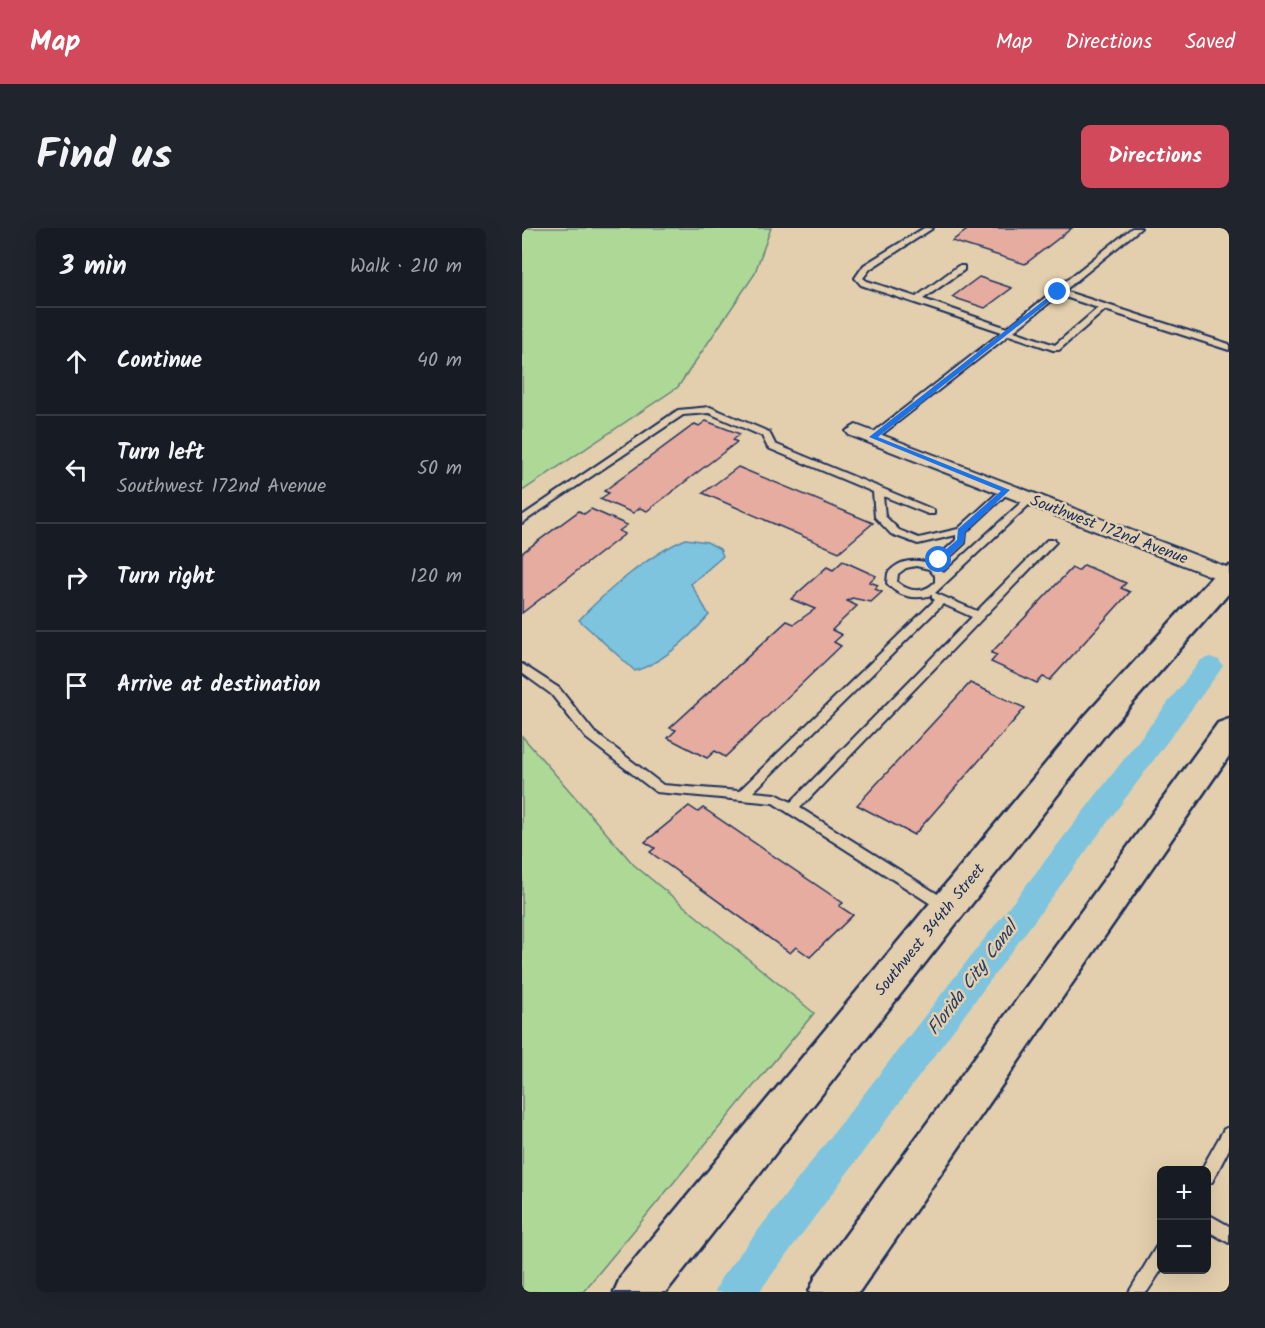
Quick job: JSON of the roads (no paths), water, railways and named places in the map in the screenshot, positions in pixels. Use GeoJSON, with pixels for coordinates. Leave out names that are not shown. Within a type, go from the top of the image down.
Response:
{"type":"FeatureCollection","features":[{"type":"Feature","properties":{"kind":"main road","name":"Southwest 344th Street"},"geometry":{"type":"LineString","coordinates":[[637,1292],[1096,724],[1229,576]]}},
{"type":"Feature","properties":{"kind":"main road"},"geometry":{"type":"LineString","coordinates":[[832,1292],[1229,731]]}},
{"type":"Feature","properties":{"kind":"street","name":"Southwest 172nd Avenue"},"geometry":{"type":"LineString","coordinates":[[864,434],[1229,576]]}},
{"type":"Feature","properties":{"kind":"lane"},"geometry":{"type":"LineString","coordinates":[[929,228],[867,267],[859,278],[864,283],[1056,348],[1104,307]]}},
{"type":"Feature","properties":{"kind":"lane"},"geometry":{"type":"LineString","coordinates":[[864,434],[1008,331],[1137,228]]}},
{"type":"Feature","properties":{"kind":"lane"},"geometry":{"type":"LineString","coordinates":[[917,300],[962,268]]}},
{"type":"Feature","properties":{"kind":"lane"},"geometry":{"type":"LineString","coordinates":[[1058,292],[1229,347]]}},
{"type":"Feature","properties":{"kind":"lane"},"geometry":{"type":"LineString","coordinates":[[522,520],[681,412],[710,410],[766,434],[771,446],[931,512]]}},
{"type":"Feature","properties":{"kind":"lane"},"geometry":{"type":"LineString","coordinates":[[878,490],[880,517],[895,532],[918,541],[961,531],[1006,490]]}},
{"type":"Feature","properties":{"kind":"lane"},"geometry":{"type":"LineString","coordinates":[[918,541],[910,563],[893,573],[892,583],[909,594],[932,591],[1029,500]]}},
{"type":"Feature","properties":{"kind":"lane"},"geometry":{"type":"LineString","coordinates":[[933,567],[959,542],[961,531]]}},
{"type":"Feature","properties":{"kind":"lane"},"geometry":{"type":"LineString","coordinates":[[959,542],[976,550]]}},
{"type":"Feature","properties":{"kind":"lane"},"geometry":{"type":"LineString","coordinates":[[792,809],[1051,542]]}},
{"type":"Feature","properties":{"kind":"lane"},"geometry":{"type":"LineString","coordinates":[[910,563],[933,567],[940,575],[940,583]]}},
{"type":"Feature","properties":{"kind":"lane"},"geometry":{"type":"LineString","coordinates":[[932,591],[941,600],[978,616]]}},
{"type":"Feature","properties":{"kind":"lane"},"geometry":{"type":"LineString","coordinates":[[742,796],[941,600]]}},
{"type":"Feature","properties":{"kind":"lane"},"geometry":{"type":"LineString","coordinates":[[522,668],[555,691],[590,735],[660,789],[776,799],[948,908]]}},
{"type":"Feature","properties":{"kind":"lane"},"geometry":{"type":"LineString","coordinates":[[1211,1168],[1229,1134]]}},
{"type":"Feature","properties":{"kind":"lane"},"geometry":{"type":"LineString","coordinates":[[1211,1224],[1229,1235]]}},
{"type":"Feature","properties":{"kind":"lane"},"geometry":{"type":"LineString","coordinates":[[1137,1292],[1157,1260]]}},
{"type":"Feature","properties":{"kind":"water"},"geometry":{"type":"Polygon","coordinates":[[[686,539],[707,542],[720,549],[723,556],[691,584],[709,615],[666,655],[635,671],[579,620],[629,574],[658,554],[686,539]]]}},
{"type":"Feature","properties":{"kind":"waterway","name":"Florida City Canal"},"geometry":{"type":"LineString","coordinates":[[735,1292],[1210,666]]}}]}
